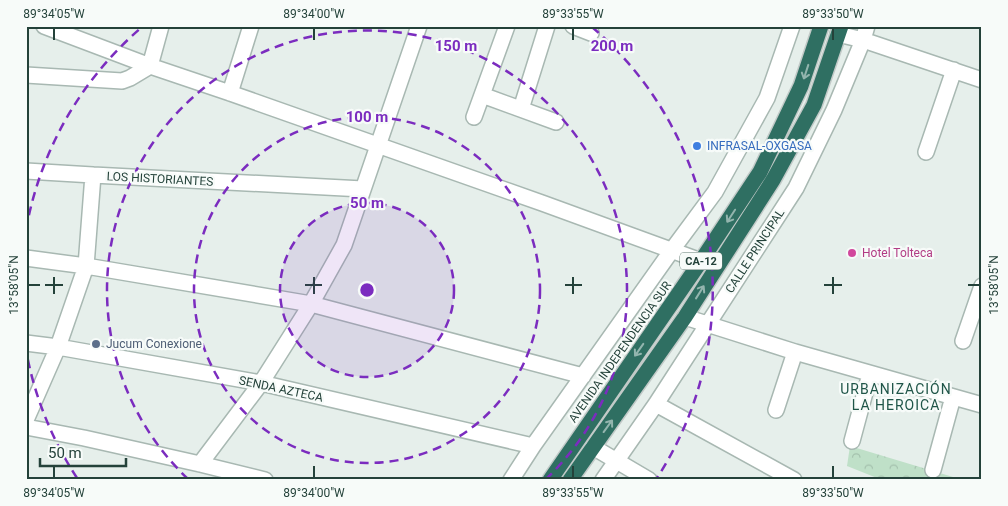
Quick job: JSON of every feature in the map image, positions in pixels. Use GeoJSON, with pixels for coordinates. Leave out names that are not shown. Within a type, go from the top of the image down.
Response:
{"type":"FeatureCollection","features":[{"type":"Feature","properties":{"kind":"highway","name":"AVENIDA INDEPENDENCIA SUR"},"geometry":{"type":"LineString","coordinates":[[550,480],[760,172],[801,86],[821,26]]}},
{"type":"Feature","properties":{"kind":"highway","name":"CA-12"},"geometry":{"type":"LineString","coordinates":[[570,480],[685,318],[773,180],[810,113],[840,30]]}},
{"type":"Feature","properties":{"kind":"street"},"geometry":{"type":"LineString","coordinates":[[44,26],[150,66],[701,261]]}},
{"type":"Feature","properties":{"kind":"street"},"geometry":{"type":"LineString","coordinates":[[26,75],[122,81],[150,66],[161,26]]}},
{"type":"Feature","properties":{"kind":"street"},"geometry":{"type":"LineString","coordinates":[[230,93],[251,26]]}},
{"type":"Feature","properties":{"kind":"street"},"geometry":{"type":"LineString","coordinates":[[474,117],[507,26]]}},
{"type":"Feature","properties":{"kind":"street"},"geometry":{"type":"LineString","coordinates":[[520,109],[548,26]]}},
{"type":"Feature","properties":{"kind":"street"},"geometry":{"type":"LineString","coordinates":[[573,26],[591,33]]}},
{"type":"Feature","properties":{"kind":"street"},"geometry":{"type":"LineString","coordinates":[[511,480],[533,446],[715,192],[767,98],[792,26]]}},
{"type":"Feature","properties":{"kind":"street"},"geometry":{"type":"LineString","coordinates":[[200,464],[261,383],[311,304],[344,245],[417,27]]}},
{"type":"Feature","properties":{"kind":"street"},"geometry":{"type":"LineString","coordinates":[[840,30],[865,33],[982,80]]}},
{"type":"Feature","properties":{"kind":"street","name":"CALLE PRINCIPAL"},"geometry":{"type":"LineString","coordinates":[[603,480],[656,404],[714,327],[796,188],[834,110],[865,33]]}},
{"type":"Feature","properties":{"kind":"street"},"geometry":{"type":"LineString","coordinates":[[926,152],[954,70]]}},
{"type":"Feature","properties":{"kind":"street"},"geometry":{"type":"LineString","coordinates":[[482,95],[556,122]]}},
{"type":"Feature","properties":{"kind":"street"},"geometry":{"type":"LineString","coordinates":[[26,171],[93,175]]}},
{"type":"Feature","properties":{"kind":"street","name":"LOS HISTORIANTES"},"geometry":{"type":"LineString","coordinates":[[26,420],[58,347],[86,266],[93,175],[363,189]]}},
{"type":"Feature","properties":{"kind":"street"},"geometry":{"type":"LineString","coordinates":[[26,258],[86,266],[311,304],[583,376]]}},
{"type":"Feature","properties":{"kind":"street"},"geometry":{"type":"LineString","coordinates":[[963,341],[982,286]]}},
{"type":"Feature","properties":{"kind":"street"},"geometry":{"type":"LineString","coordinates":[[685,318],[870,374],[982,405]]}},
{"type":"Feature","properties":{"kind":"street","name":"SENDA AZTECA"},"geometry":{"type":"LineString","coordinates":[[26,343],[261,383],[533,446]]}},
{"type":"Feature","properties":{"kind":"street"},"geometry":{"type":"LineString","coordinates":[[776,410],[795,352]]}},
{"type":"Feature","properties":{"kind":"street"},"geometry":{"type":"LineString","coordinates":[[852,441],[870,374]]}},
{"type":"Feature","properties":{"kind":"street"},"geometry":{"type":"LineString","coordinates":[[933,470],[953,397]]}},
{"type":"Feature","properties":{"kind":"street"},"geometry":{"type":"LineString","coordinates":[[656,404],[794,480]]}},
{"type":"Feature","properties":{"kind":"street"},"geometry":{"type":"LineString","coordinates":[[26,427],[84,438],[265,480]]}},
{"type":"Feature","properties":{"kind":"street"},"geometry":{"type":"LineString","coordinates":[[593,447],[649,480]]}},
{"type":"Feature","properties":{"kind":"green space"},"geometry":{"type":"Polygon","coordinates":[[[850,446],[963,480],[882,480],[847,466],[850,446]]]}},
{"type":"Feature","properties":{"kind":"place","name":"INFRASAL-OXGASA"},"geometry":{"type":"Point","coordinates":[697,146]}},
{"type":"Feature","properties":{"kind":"place","name":"Hotel Tolteca"},"geometry":{"type":"Point","coordinates":[852,253]}},
{"type":"Feature","properties":{"kind":"place","name":"Jucum Conexione"},"geometry":{"type":"Point","coordinates":[96,344]}},
{"type":"Feature","properties":{"kind":"district","name":"URBANIZACIÓN LA HEROICA"},"geometry":{"type":"Point","coordinates":[896,398]}}]}
